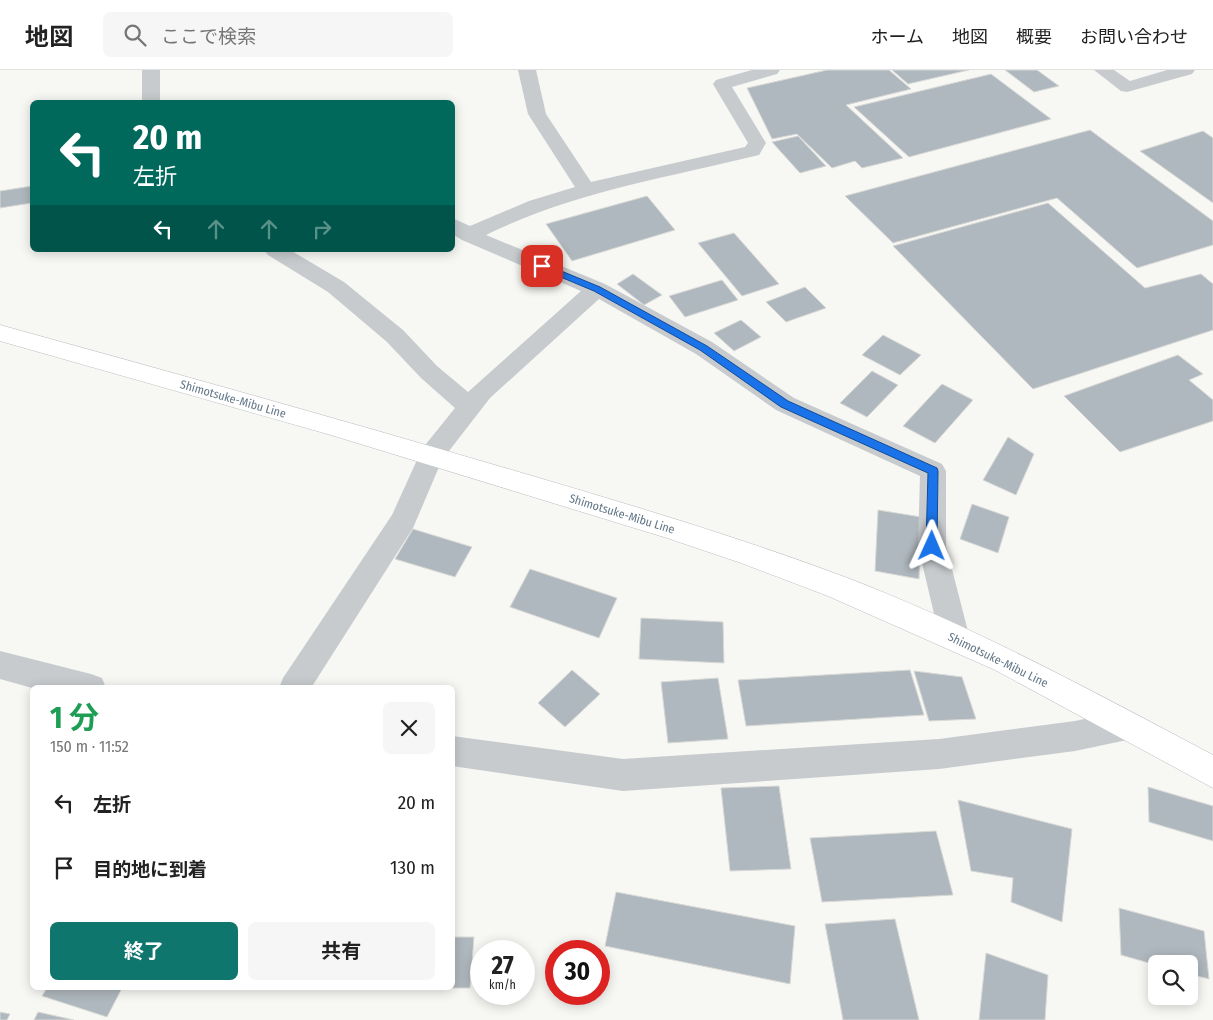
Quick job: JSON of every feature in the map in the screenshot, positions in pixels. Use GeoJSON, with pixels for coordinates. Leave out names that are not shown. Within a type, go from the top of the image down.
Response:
{"type":"FeatureCollection","features":[{"type":"Feature","properties":{"kind":"main road","name":"Shimotsuke-Mibu Line"},"geometry":{"type":"LineString","coordinates":[[0,333],[431,456],[749,554],[838,587],[1006,661],[1213,772]]}},
{"type":"Feature","properties":{"kind":"street"},"geometry":{"type":"LineString","coordinates":[[151,70],[151,100]]}},
{"type":"Feature","properties":{"kind":"street"},"geometry":{"type":"LineString","coordinates":[[527,70],[537,114],[586,189]]}},
{"type":"Feature","properties":{"kind":"street"},"geometry":{"type":"LineString","coordinates":[[461,230],[586,189],[752,150],[757,144],[722,84],[771,70]]}},
{"type":"Feature","properties":{"kind":"street"},"geometry":{"type":"LineString","coordinates":[[1103,70],[1127,87],[1186,70]]}},
{"type":"Feature","properties":{"kind":"street"},"geometry":{"type":"LineString","coordinates":[[461,230],[597,289],[704,348],[785,404],[933,471],[932,546],[955,639]]}},
{"type":"Feature","properties":{"kind":"street"},"geometry":{"type":"LineString","coordinates":[[278,252],[336,287],[395,336],[429,372],[469,406]]}},
{"type":"Feature","properties":{"kind":"street"},"geometry":{"type":"LineString","coordinates":[[296,685],[402,520],[431,456],[469,406],[481,392],[597,289]]}},
{"type":"Feature","properties":{"kind":"street"},"geometry":{"type":"LineString","coordinates":[[0,665],[76,685]]}},
{"type":"Feature","properties":{"kind":"street"},"geometry":{"type":"LineString","coordinates":[[455,751],[623,775],[939,754],[1075,736],[1127,725]]}},
{"type":"Feature","properties":{"kind":"building"},"geometry":{"type":"Polygon","coordinates":[[[827,70],[889,70],[911,89],[846,105],[903,158],[862,168],[855,161],[832,168],[797,134],[772,139],[747,88],[827,70]]]}},
{"type":"Feature","properties":{"kind":"building"},"geometry":{"type":"Polygon","coordinates":[[[892,70],[969,70],[908,84],[892,70]]]}},
{"type":"Feature","properties":{"kind":"building"},"geometry":{"type":"Polygon","coordinates":[[[1005,70],[1037,70],[1059,86],[1034,92],[1005,70]]]}},
{"type":"Feature","properties":{"kind":"building"},"geometry":{"type":"Polygon","coordinates":[[[991,74],[1051,119],[909,157],[854,107],[991,74]]]}},
{"type":"Feature","properties":{"kind":"building"},"geometry":{"type":"Polygon","coordinates":[[[1090,130],[1213,221],[1213,245],[1137,268],[1057,198],[893,243],[845,196],[1090,130]]]}},
{"type":"Feature","properties":{"kind":"building"},"geometry":{"type":"Polygon","coordinates":[[[1203,131],[1213,138],[1213,203],[1140,151],[1203,131]]]}},
{"type":"Feature","properties":{"kind":"building"},"geometry":{"type":"Polygon","coordinates":[[[798,136],[826,166],[800,173],[772,142],[798,136]]]}},
{"type":"Feature","properties":{"kind":"building"},"geometry":{"type":"Polygon","coordinates":[[[30,186],[30,203],[0,208],[0,191],[30,186]]]}},
{"type":"Feature","properties":{"kind":"building"},"geometry":{"type":"Polygon","coordinates":[[[647,196],[675,230],[572,261],[546,224],[647,196]]]}},
{"type":"Feature","properties":{"kind":"building"},"geometry":{"type":"Polygon","coordinates":[[[1048,203],[1145,288],[1201,274],[1213,284],[1213,330],[1033,389],[893,246],[1048,203]]]}},
{"type":"Feature","properties":{"kind":"building"},"geometry":{"type":"Polygon","coordinates":[[[734,233],[779,284],[742,296],[698,243],[734,233]]]}},
{"type":"Feature","properties":{"kind":"building"},"geometry":{"type":"Polygon","coordinates":[[[633,274],[662,295],[644,305],[617,284],[633,274]]]}},
{"type":"Feature","properties":{"kind":"building"},"geometry":{"type":"Polygon","coordinates":[[[722,280],[738,300],[685,317],[669,296],[722,280]]]}},
{"type":"Feature","properties":{"kind":"building"},"geometry":{"type":"Polygon","coordinates":[[[805,287],[826,308],[786,322],[766,302],[805,287]]]}},
{"type":"Feature","properties":{"kind":"building"},"geometry":{"type":"Polygon","coordinates":[[[741,320],[761,337],[734,351],[714,333],[741,320]]]}},
{"type":"Feature","properties":{"kind":"building"},"geometry":{"type":"Polygon","coordinates":[[[883,335],[921,355],[900,375],[862,355],[883,335]]]}},
{"type":"Feature","properties":{"kind":"building"},"geometry":{"type":"Polygon","coordinates":[[[1178,355],[1203,374],[1189,380],[1213,400],[1213,421],[1120,452],[1064,396],[1178,355]]]}},
{"type":"Feature","properties":{"kind":"building"},"geometry":{"type":"Polygon","coordinates":[[[872,371],[898,385],[867,417],[840,403],[872,371]]]}},
{"type":"Feature","properties":{"kind":"building"},"geometry":{"type":"Polygon","coordinates":[[[942,384],[973,400],[935,443],[903,426],[942,384]]]}},
{"type":"Feature","properties":{"kind":"building"},"geometry":{"type":"Polygon","coordinates":[[[1008,437],[1034,454],[1016,495],[983,480],[1008,437]]]}},
{"type":"Feature","properties":{"kind":"building"},"geometry":{"type":"Polygon","coordinates":[[[972,504],[1009,517],[998,553],[960,539],[972,504]]]}},
{"type":"Feature","properties":{"kind":"building"},"geometry":{"type":"Polygon","coordinates":[[[878,510],[921,517],[919,579],[875,571],[878,510]]]}},
{"type":"Feature","properties":{"kind":"building"},"geometry":{"type":"Polygon","coordinates":[[[413,529],[472,547],[455,577],[395,559],[413,529]]]}},
{"type":"Feature","properties":{"kind":"building"},"geometry":{"type":"Polygon","coordinates":[[[530,569],[617,598],[599,638],[510,607],[530,569]]]}},
{"type":"Feature","properties":{"kind":"building"},"geometry":{"type":"Polygon","coordinates":[[[641,618],[723,622],[724,663],[639,659],[641,618]]]}},
{"type":"Feature","properties":{"kind":"building"},"geometry":{"type":"Polygon","coordinates":[[[572,670],[600,694],[565,727],[538,703],[572,670]]]}},
{"type":"Feature","properties":{"kind":"building"},"geometry":{"type":"Polygon","coordinates":[[[910,670],[924,715],[746,726],[738,680],[910,670]]]}},
{"type":"Feature","properties":{"kind":"building"},"geometry":{"type":"Polygon","coordinates":[[[914,671],[962,677],[976,719],[929,721],[914,671]]]}},
{"type":"Feature","properties":{"kind":"building"},"geometry":{"type":"Polygon","coordinates":[[[718,678],[728,739],[668,743],[661,682],[718,678]]]}},
{"type":"Feature","properties":{"kind":"building"},"geometry":{"type":"Polygon","coordinates":[[[779,786],[791,869],[730,871],[721,788],[779,786]]]}},
{"type":"Feature","properties":{"kind":"building"},"geometry":{"type":"Polygon","coordinates":[[[1148,787],[1213,806],[1213,841],[1149,822],[1148,787]]]}},
{"type":"Feature","properties":{"kind":"building"},"geometry":{"type":"Polygon","coordinates":[[[958,800],[1072,829],[1062,922],[1011,902],[1013,878],[971,871],[958,800]]]}},
{"type":"Feature","properties":{"kind":"building"},"geometry":{"type":"Polygon","coordinates":[[[936,831],[953,895],[822,902],[810,838],[936,831]]]}},
{"type":"Feature","properties":{"kind":"building"},"geometry":{"type":"Polygon","coordinates":[[[616,892],[795,926],[790,984],[610,947],[610,940],[606,940],[616,892]]]}},
{"type":"Feature","properties":{"kind":"building"},"geometry":{"type":"Polygon","coordinates":[[[1119,908],[1204,931],[1209,979],[1198,976],[1198,955],[1148,955],[1148,963],[1121,955],[1119,908]]]}},
{"type":"Feature","properties":{"kind":"building"},"geometry":{"type":"Polygon","coordinates":[[[895,919],[919,1020],[843,1020],[825,924],[895,919]]]}},
{"type":"Feature","properties":{"kind":"building"},"geometry":{"type":"Polygon","coordinates":[[[455,937],[474,937],[474,940],[470,940],[470,988],[455,988],[455,937]]]}},
{"type":"Feature","properties":{"kind":"building"},"geometry":{"type":"Polygon","coordinates":[[[986,953],[1048,975],[1045,1020],[979,1020],[986,953]]]}},
{"type":"Feature","properties":{"kind":"building"},"geometry":{"type":"Polygon","coordinates":[[[46,990],[121,990],[107,1017],[42,996],[46,990]]]}},
{"type":"Feature","properties":{"kind":"building"},"geometry":{"type":"Polygon","coordinates":[[[0,1012],[10,1014],[7,1020],[0,1020],[0,1012]]]}},
{"type":"Feature","properties":{"kind":"building"},"geometry":{"type":"Polygon","coordinates":[[[38,1012],[74,1020],[34,1020],[38,1012]]]}},
{"type":"Feature","properties":{"kind":"route"},"geometry":{"type":"LineString","coordinates":[[542,266],[597,289],[704,348],[785,404],[933,471],[932,546]]}}]}
